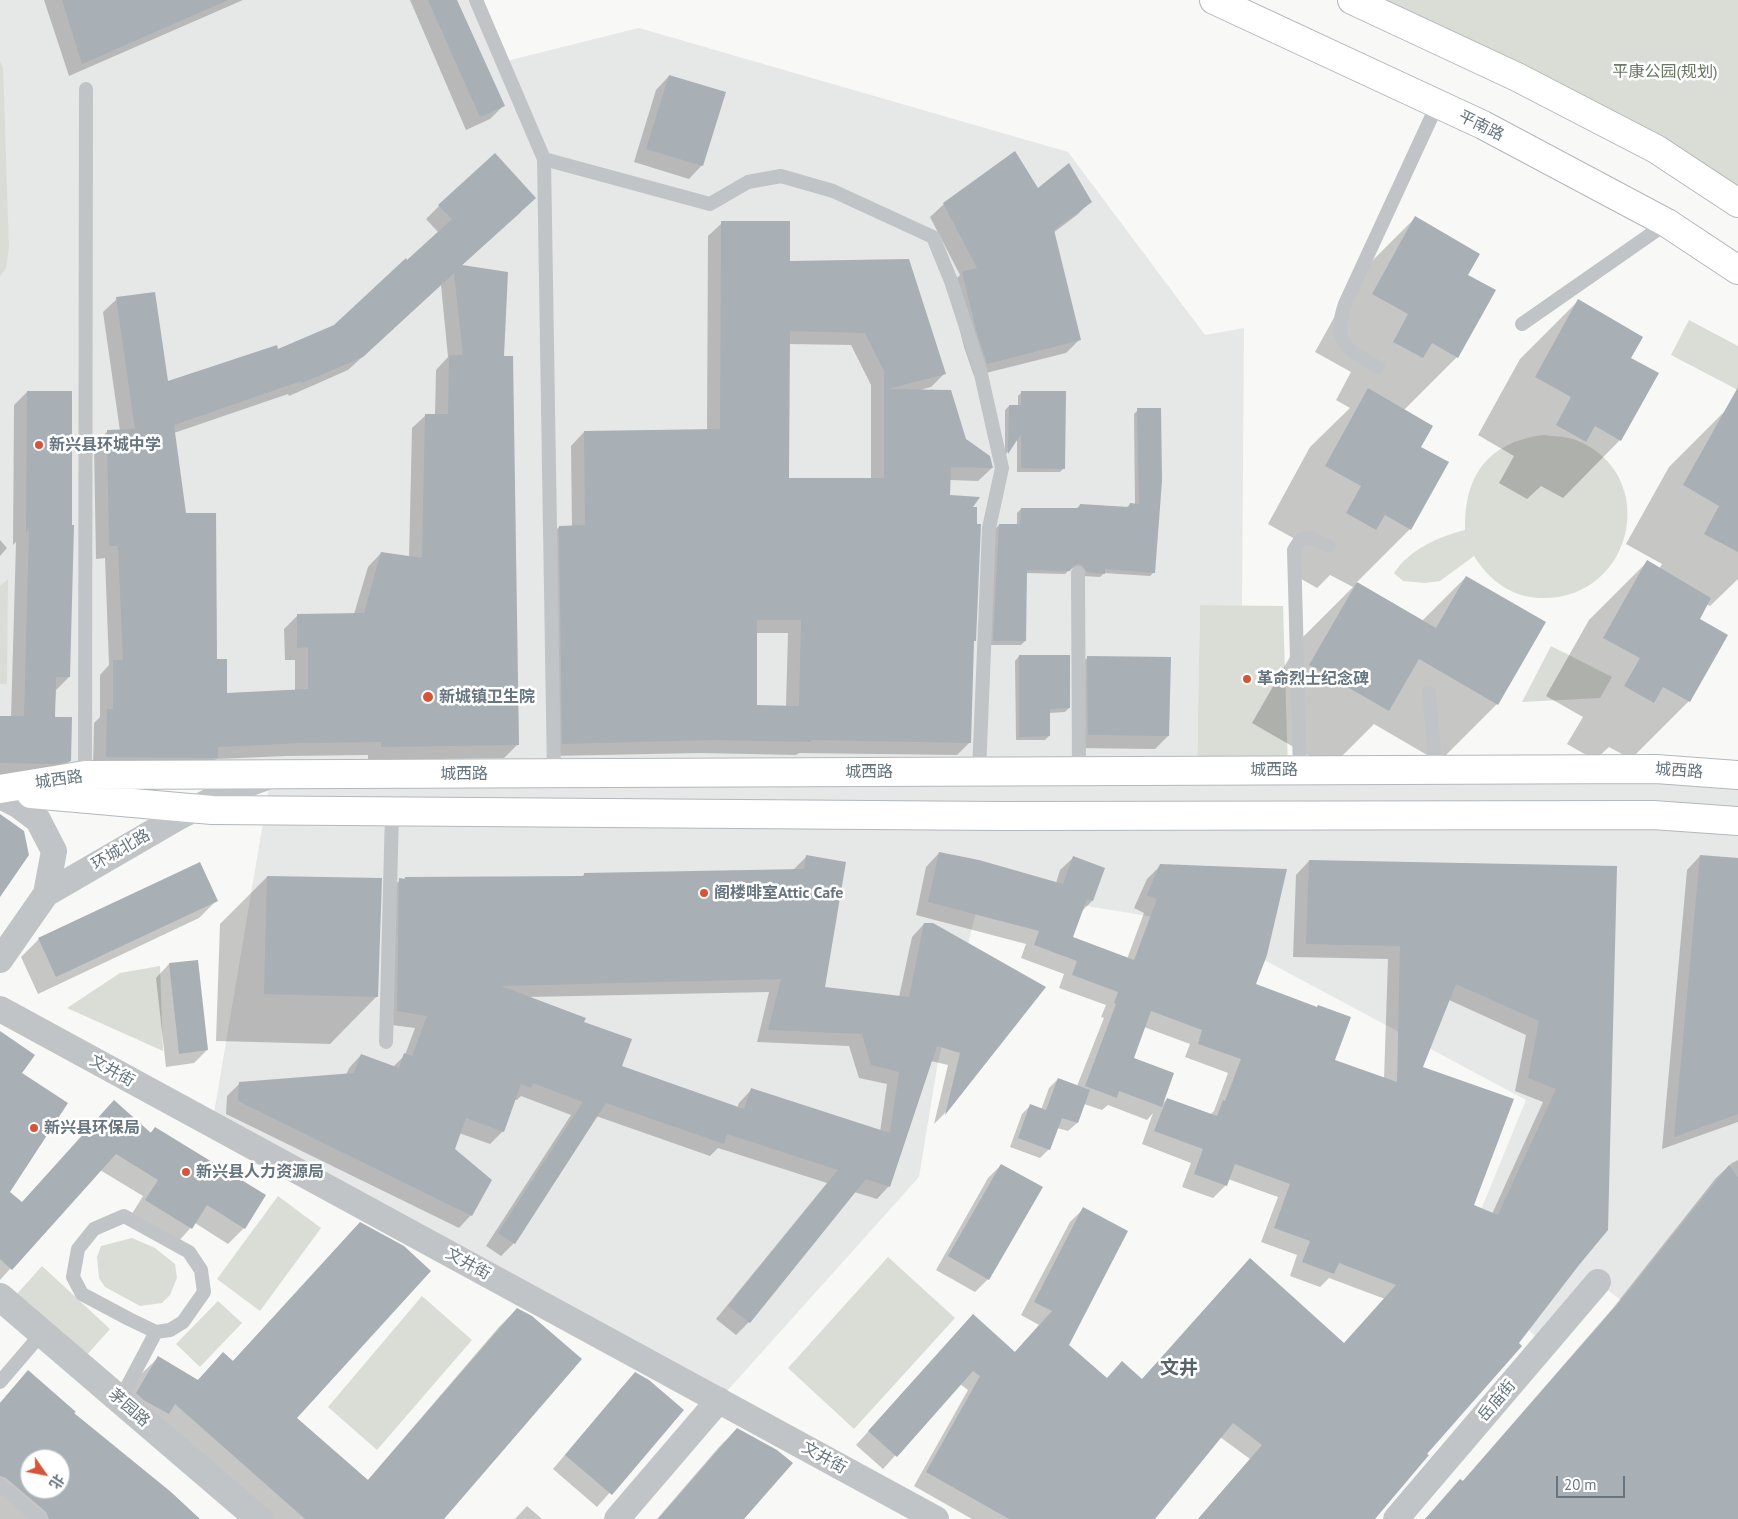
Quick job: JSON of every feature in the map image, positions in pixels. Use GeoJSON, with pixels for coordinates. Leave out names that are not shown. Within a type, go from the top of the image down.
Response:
{"type":"FeatureCollection","features":[{"type":"Feature","properties":{"kind":"main road","name":"平南路"},"geometry":{"type":"LineString","coordinates":[[1214,0],[1482,125],[1667,223],[1738,270]]}},
{"type":"Feature","properties":{"kind":"main road"},"geometry":{"type":"LineString","coordinates":[[1352,0],[1517,77],[1656,149],[1738,203]]}},
{"type":"Feature","properties":{"kind":"main road"},"geometry":{"type":"LineString","coordinates":[[1692,771],[1738,757]]}},
{"type":"Feature","properties":{"kind":"main road","name":"城西路"},"geometry":{"type":"LineString","coordinates":[[0,790],[85,775],[1656,769],[1738,775]]}},
{"type":"Feature","properties":{"kind":"main road"},"geometry":{"type":"LineString","coordinates":[[0,790],[212,810],[1002,816],[1653,815],[1738,821]]}},
{"type":"Feature","properties":{"kind":"street","name":"环城北路"},"geometry":{"type":"LineString","coordinates":[[0,960],[46,894],[176,818],[232,790],[271,775]]}},
{"type":"Feature","properties":{"kind":"street"},"geometry":{"type":"LineString","coordinates":[[0,796],[18,805],[38,820],[54,851],[46,894]]}},
{"type":"Feature","properties":{"kind":"street","name":"文井街"},"geometry":{"type":"LineString","coordinates":[[0,1010],[936,1519]]}},
{"type":"Feature","properties":{"kind":"street","name":"岳庙街"},"geometry":{"type":"LineString","coordinates":[[1396,1519],[1598,1282]]}},
{"type":"Feature","properties":{"kind":"street","name":"茅园路"},"geometry":{"type":"LineString","coordinates":[[0,1297],[251,1516]]}},
{"type":"Feature","properties":{"kind":"street"},"geometry":{"type":"LineString","coordinates":[[617,1519],[718,1400]]}},
{"type":"Feature","properties":{"kind":"lane"},"geometry":{"type":"LineString","coordinates":[[476,0],[544,159],[554,774]]}},
{"type":"Feature","properties":{"kind":"lane"},"geometry":{"type":"LineString","coordinates":[[85,775],[86,89]]}},
{"type":"Feature","properties":{"kind":"lane"},"geometry":{"type":"LineString","coordinates":[[1378,367],[1350,351],[1340,336],[1340,318],[1438,105]]}},
{"type":"Feature","properties":{"kind":"lane"},"geometry":{"type":"LineString","coordinates":[[544,159],[710,204],[748,182],[781,176],[833,191],[933,237],[951,281],[980,370],[1002,468],[989,528],[979,772]]}},
{"type":"Feature","properties":{"kind":"lane"},"geometry":{"type":"LineString","coordinates":[[1522,324],[1667,223]]}},
{"type":"Feature","properties":{"kind":"lane"},"geometry":{"type":"LineString","coordinates":[[1300,770],[1294,550],[1301,539],[1312,538],[1328,546]]}},
{"type":"Feature","properties":{"kind":"lane"},"geometry":{"type":"LineString","coordinates":[[1078,573],[1079,771]]}},
{"type":"Feature","properties":{"kind":"lane"},"geometry":{"type":"LineString","coordinates":[[1429,692],[1436,770]]}},
{"type":"Feature","properties":{"kind":"lane"},"geometry":{"type":"LineString","coordinates":[[386,1042],[392,812]]}},
{"type":"Feature","properties":{"kind":"lane"},"geometry":{"type":"LineString","coordinates":[[124,1216],[189,1252],[201,1270],[204,1292],[183,1322],[170,1330],[156,1332],[82,1294],[73,1277],[78,1249],[94,1229],[124,1216]]}},
{"type":"Feature","properties":{"kind":"lane"},"geometry":{"type":"LineString","coordinates":[[120,1400],[156,1332]]}},
{"type":"Feature","properties":{"kind":"lane"},"geometry":{"type":"LineString","coordinates":[[0,1382],[42,1333]]}},
{"type":"Feature","properties":{"kind":"lane"},"geometry":{"type":"LineString","coordinates":[[0,1485],[40,1519]]}},
{"type":"Feature","properties":{"kind":"shaded area"},"geometry":{"type":"Polygon","coordinates":[[[0,0],[476,0],[503,62],[639,28],[1068,152],[1205,335],[1244,328],[1242,606],[1200,605],[1197,771],[1738,775],[1738,1395],[1598,1282],[1543,1343],[1458,1266],[1526,1100],[1197,924],[982,889],[938,1062],[919,1177],[719,1400],[212,1125],[271,775],[0,789],[0,0]]]}},
{"type":"Feature","properties":{"kind":"green space","name":"平康公园(规划)"},"geometry":{"type":"Polygon","coordinates":[[[1352,0],[1738,0],[1738,203],[1352,0]]]}},
{"type":"Feature","properties":{"kind":"green space"},"geometry":{"type":"Polygon","coordinates":[[[0,61],[3,68],[9,248],[6,268],[0,276],[0,61]]]}},
{"type":"Feature","properties":{"kind":"green space"},"geometry":{"type":"Polygon","coordinates":[[[1689,320],[1738,346],[1738,390],[1671,355],[1689,320]]]}},
{"type":"Feature","properties":{"kind":"green space"},"geometry":{"type":"Polygon","coordinates":[[[1542,435],[1576,440],[1603,457],[1620,480],[1627,506],[1625,533],[1615,559],[1597,580],[1571,594],[1539,598],[1519,594],[1501,585],[1486,572],[1474,556],[1440,581],[1425,583],[1403,581],[1394,573],[1408,557],[1425,545],[1465,530],[1469,493],[1474,478],[1482,465],[1493,454],[1523,439],[1542,435]]]}},
{"type":"Feature","properties":{"kind":"green space"},"geometry":{"type":"Polygon","coordinates":[[[8,579],[7,684],[0,684],[0,586],[8,579]]]}},
{"type":"Feature","properties":{"kind":"green space"},"geometry":{"type":"Polygon","coordinates":[[[1200,605],[1283,606],[1288,770],[1197,771],[1200,605]]]}},
{"type":"Feature","properties":{"kind":"green space"},"geometry":{"type":"Polygon","coordinates":[[[1551,646],[1612,677],[1600,698],[1522,702],[1551,646]]]}},
{"type":"Feature","properties":{"kind":"green space"},"geometry":{"type":"Polygon","coordinates":[[[160,966],[163,1051],[67,1008],[120,973],[160,966]]]}},
{"type":"Feature","properties":{"kind":"green space"},"geometry":{"type":"Polygon","coordinates":[[[278,1196],[321,1228],[260,1311],[217,1279],[278,1196]]]}},
{"type":"Feature","properties":{"kind":"green space"},"geometry":{"type":"Polygon","coordinates":[[[132,1238],[155,1248],[175,1264],[177,1278],[170,1295],[162,1303],[140,1306],[105,1287],[99,1278],[97,1257],[101,1246],[132,1238]]]}},
{"type":"Feature","properties":{"kind":"green space"},"geometry":{"type":"Polygon","coordinates":[[[888,1257],[955,1318],[854,1429],[788,1368],[888,1257]]]}},
{"type":"Feature","properties":{"kind":"green space"},"geometry":{"type":"Polygon","coordinates":[[[42,1266],[110,1329],[85,1357],[17,1294],[42,1266]]]}},
{"type":"Feature","properties":{"kind":"green space"},"geometry":{"type":"Polygon","coordinates":[[[422,1296],[472,1340],[377,1450],[328,1407],[422,1296]]]}},
{"type":"Feature","properties":{"kind":"green space"},"geometry":{"type":"Polygon","coordinates":[[[218,1301],[242,1323],[200,1367],[176,1344],[218,1301]]]}},
{"type":"Feature","properties":{"kind":"building"},"geometry":{"type":"Polygon","coordinates":[[[62,0],[228,0],[82,64],[62,0]]]}},
{"type":"Feature","properties":{"kind":"building"},"geometry":{"type":"Polygon","coordinates":[[[428,0],[457,0],[505,106],[480,117],[428,0]]]}},
{"type":"Feature","properties":{"kind":"building"},"geometry":{"type":"Polygon","coordinates":[[[669,75],[726,92],[703,166],[646,149],[669,75]]]}},
{"type":"Feature","properties":{"kind":"building"},"geometry":{"type":"Polygon","coordinates":[[[1015,151],[1038,188],[1069,163],[1092,202],[1054,230],[1081,340],[987,364],[977,333],[962,272],[977,268],[943,203],[1015,151]]]}},
{"type":"Feature","properties":{"kind":"building"},"geometry":{"type":"Polygon","coordinates":[[[495,153],[536,198],[462,265],[508,272],[504,356],[513,356],[519,745],[381,747],[381,742],[301,743],[218,747],[218,758],[106,757],[107,709],[113,709],[113,660],[123,660],[118,546],[109,546],[107,430],[135,429],[116,297],[155,292],[168,381],[277,345],[278,349],[334,325],[406,258],[407,260],[452,219],[438,205],[495,153]],[[454,273],[363,357],[302,383],[301,381],[174,425],[186,513],[216,513],[217,659],[227,659],[227,693],[308,689],[308,647],[297,648],[297,614],[364,613],[381,552],[422,558],[425,414],[448,414],[449,355],[463,355],[454,273]]]}},
{"type":"Feature","properties":{"kind":"building"},"geometry":{"type":"Polygon","coordinates":[[[1415,216],[1480,254],[1468,275],[1496,290],[1458,358],[1432,343],[1423,358],[1393,342],[1408,314],[1372,294],[1415,216]]]}},
{"type":"Feature","properties":{"kind":"building"},"geometry":{"type":"Polygon","coordinates":[[[721,221],[790,221],[790,261],[909,259],[946,374],[887,389],[951,390],[966,439],[990,456],[993,468],[951,467],[950,495],[980,497],[973,507],[977,507],[977,524],[981,524],[976,641],[974,641],[971,743],[715,740],[562,744],[559,526],[585,525],[584,431],[720,429],[721,221]],[[790,331],[789,478],[884,478],[884,371],[865,333],[790,331]],[[757,620],[757,705],[799,706],[801,620],[757,620]]]}},
{"type":"Feature","properties":{"kind":"building"},"geometry":{"type":"Polygon","coordinates":[[[1578,299],[1643,337],[1631,358],[1659,373],[1621,441],[1595,426],[1586,442],[1556,425],[1571,397],[1535,377],[1578,299]]]}},
{"type":"Feature","properties":{"kind":"building"},"geometry":{"type":"Polygon","coordinates":[[[1738,387],[1738,552],[1704,534],[1719,506],[1683,485],[1738,387]]]}},
{"type":"Feature","properties":{"kind":"building"},"geometry":{"type":"Polygon","coordinates":[[[1368,388],[1433,426],[1421,447],[1449,462],[1411,530],[1385,515],[1376,530],[1346,513],[1361,486],[1325,466],[1368,388]]]}},
{"type":"Feature","properties":{"kind":"building"},"geometry":{"type":"Polygon","coordinates":[[[27,391],[72,391],[72,525],[74,525],[70,677],[56,677],[55,717],[72,717],[71,761],[56,764],[0,763],[0,716],[24,716],[29,530],[26,533],[27,391]]]}},
{"type":"Feature","properties":{"kind":"building"},"geometry":{"type":"Polygon","coordinates":[[[1021,391],[1066,391],[1065,469],[1021,468],[1021,434],[1008,454],[1009,405],[1021,405],[1021,391]]]}},
{"type":"Feature","properties":{"kind":"building"},"geometry":{"type":"Polygon","coordinates":[[[1137,408],[1161,408],[1162,481],[1155,573],[1105,569],[1105,574],[1087,572],[1083,566],[1078,564],[1073,566],[1070,571],[1027,570],[1026,641],[993,641],[999,524],[1020,524],[1021,508],[1079,508],[1080,504],[1129,507],[1130,503],[1139,504],[1137,408]]]}},
{"type":"Feature","properties":{"kind":"building"},"geometry":{"type":"Polygon","coordinates":[[[1647,560],[1711,598],[1700,619],[1728,635],[1690,702],[1663,687],[1654,703],[1624,686],[1640,658],[1603,638],[1647,560]]]}},
{"type":"Feature","properties":{"kind":"building"},"geometry":{"type":"Polygon","coordinates":[[[1466,576],[1546,622],[1498,705],[1419,659],[1389,711],[1309,665],[1357,582],[1436,628],[1466,576]]]}},
{"type":"Feature","properties":{"kind":"building"},"geometry":{"type":"Polygon","coordinates":[[[1019,655],[1070,655],[1070,708],[1050,709],[1050,736],[1019,737],[1019,655]]]}},
{"type":"Feature","properties":{"kind":"building"},"geometry":{"type":"Polygon","coordinates":[[[1087,656],[1171,657],[1169,736],[1088,735],[1087,656]]]}},
{"type":"Feature","properties":{"kind":"building"},"geometry":{"type":"Polygon","coordinates":[[[0,814],[24,831],[29,855],[0,897],[0,814]]]}},
{"type":"Feature","properties":{"kind":"building"},"geometry":{"type":"Polygon","coordinates":[[[939,852],[979,860],[1063,884],[1073,856],[1105,868],[1093,901],[1087,899],[1073,937],[1134,960],[1157,899],[1147,895],[1160,864],[1287,869],[1267,955],[1256,984],[1317,1007],[1318,1005],[1351,1017],[1335,1060],[1397,1082],[1400,946],[1306,944],[1309,860],[1617,866],[1608,1230],[1519,1343],[1522,1346],[1427,1454],[1429,1455],[1375,1519],[1198,1519],[1262,1445],[1233,1423],[1155,1519],[1009,1519],[926,1472],[980,1376],[973,1371],[897,1457],[868,1431],[973,1314],[1015,1352],[1052,1311],[1034,1302],[1083,1207],[1128,1231],[1069,1345],[1107,1378],[1122,1361],[1142,1379],[1250,1258],[1344,1343],[1396,1285],[1339,1263],[1334,1274],[1302,1262],[1310,1241],[1274,1228],[1290,1184],[1235,1164],[1227,1186],[1194,1174],[1203,1149],[1154,1131],[1167,1098],[1217,1116],[1223,1100],[1225,1101],[1241,1059],[1198,1044],[1202,1030],[1151,1011],[1134,1058],[1174,1073],[1162,1107],[1119,1091],[1117,1098],[1085,1086],[1116,1004],[1114,1003],[1118,992],[1072,975],[1077,961],[1034,945],[1039,931],[928,902],[939,852]],[[1456,984],[1423,1067],[1514,1099],[1474,1205],[1498,1215],[1556,1089],[1528,1078],[1539,1021],[1456,984]]]}},
{"type":"Feature","properties":{"kind":"building"},"geometry":{"type":"Polygon","coordinates":[[[806,855],[846,862],[825,987],[909,997],[924,923],[933,923],[1046,987],[945,1115],[960,1053],[937,1046],[890,1187],[866,1179],[750,1323],[728,1306],[838,1170],[727,1134],[724,1144],[606,1103],[515,1244],[498,1233],[583,1102],[533,1083],[531,1088],[521,1084],[504,1132],[466,1118],[455,1149],[492,1180],[472,1216],[238,1101],[239,1082],[354,1073],[361,1054],[399,1068],[404,1053],[412,1056],[427,1016],[397,1011],[399,878],[584,876],[584,873],[804,869],[806,855]],[[781,979],[501,986],[586,1018],[584,1022],[632,1039],[622,1066],[744,1109],[751,1088],[890,1133],[899,1072],[871,1065],[862,1034],[768,1030],[781,979]]]}},
{"type":"Feature","properties":{"kind":"building"},"geometry":{"type":"Polygon","coordinates":[[[1700,855],[1738,858],[1738,1114],[1674,1137],[1700,855]]]}},
{"type":"Feature","properties":{"kind":"building"},"geometry":{"type":"Polygon","coordinates":[[[200,862],[218,901],[56,977],[38,938],[200,862]]]}},
{"type":"Feature","properties":{"kind":"building"},"geometry":{"type":"Polygon","coordinates":[[[267,876],[382,878],[378,997],[264,994],[267,876]]]}},
{"type":"Feature","properties":{"kind":"building"},"geometry":{"type":"Polygon","coordinates":[[[198,960],[208,1050],[179,1054],[169,963],[198,960]]]}},
{"type":"Feature","properties":{"kind":"building"},"geometry":{"type":"Polygon","coordinates":[[[0,1031],[35,1055],[22,1073],[68,1103],[10,1192],[22,1202],[114,1100],[151,1133],[155,1127],[266,1195],[245,1229],[207,1205],[192,1229],[145,1200],[158,1180],[116,1154],[12,1270],[0,1259],[0,1031]]]}},
{"type":"Feature","properties":{"kind":"building"},"geometry":{"type":"Polygon","coordinates":[[[1058,1078],[1090,1090],[1078,1123],[1062,1118],[1050,1150],[1018,1138],[1030,1104],[1046,1110],[1058,1078]]]}},
{"type":"Feature","properties":{"kind":"building"},"geometry":{"type":"Polygon","coordinates":[[[1001,1164],[1043,1187],[989,1280],[948,1256],[1001,1164]]]}},
{"type":"Feature","properties":{"kind":"building"},"geometry":{"type":"Polygon","coordinates":[[[1729,1165],[1738,1178],[1738,1519],[1425,1519],[1460,1479],[1463,1481],[1628,1292],[1729,1165]]]}},
{"type":"Feature","properties":{"kind":"building"},"geometry":{"type":"Polygon","coordinates":[[[360,1222],[404,1246],[431,1271],[297,1418],[368,1480],[517,1308],[532,1316],[582,1359],[444,1519],[305,1519],[175,1404],[169,1414],[145,1401],[136,1393],[158,1356],[198,1380],[223,1352],[233,1361],[360,1222]]]}},
{"type":"Feature","properties":{"kind":"building"},"geometry":{"type":"Polygon","coordinates":[[[28,1370],[76,1412],[74,1413],[171,1492],[200,1519],[49,1519],[46,1512],[31,1499],[70,1499],[70,1449],[20,1449],[20,1490],[6,1478],[0,1476],[0,1403],[28,1370]]]}},
{"type":"Feature","properties":{"kind":"building"},"geometry":{"type":"Polygon","coordinates":[[[635,1372],[649,1380],[684,1410],[612,1495],[565,1455],[635,1372]]]}},
{"type":"Feature","properties":{"kind":"building"},"geometry":{"type":"Polygon","coordinates":[[[737,1428],[777,1450],[793,1463],[744,1519],[658,1519],[737,1428]]]}},
{"type":"Feature","properties":{"kind":"place","name":"新兴县环城中学"},"geometry":{"type":"Point","coordinates":[39,445]}},
{"type":"Feature","properties":{"kind":"place","name":"革命烈士纪念碑"},"geometry":{"type":"Point","coordinates":[1247,679]}},
{"type":"Feature","properties":{"kind":"place","name":"新城镇卫生院"},"geometry":{"type":"Point","coordinates":[428,697]}},
{"type":"Feature","properties":{"kind":"place","name":"阁楼啡室Attic Cafe"},"geometry":{"type":"Point","coordinates":[704,893]}},
{"type":"Feature","properties":{"kind":"place","name":"新兴县环保局"},"geometry":{"type":"Point","coordinates":[34,1128]}},
{"type":"Feature","properties":{"kind":"place","name":"新兴县人力资源局"},"geometry":{"type":"Point","coordinates":[186,1172]}},
{"type":"Feature","properties":{"kind":"district","name":"文井"},"geometry":{"type":"Point","coordinates":[1179,1369]}}]}
